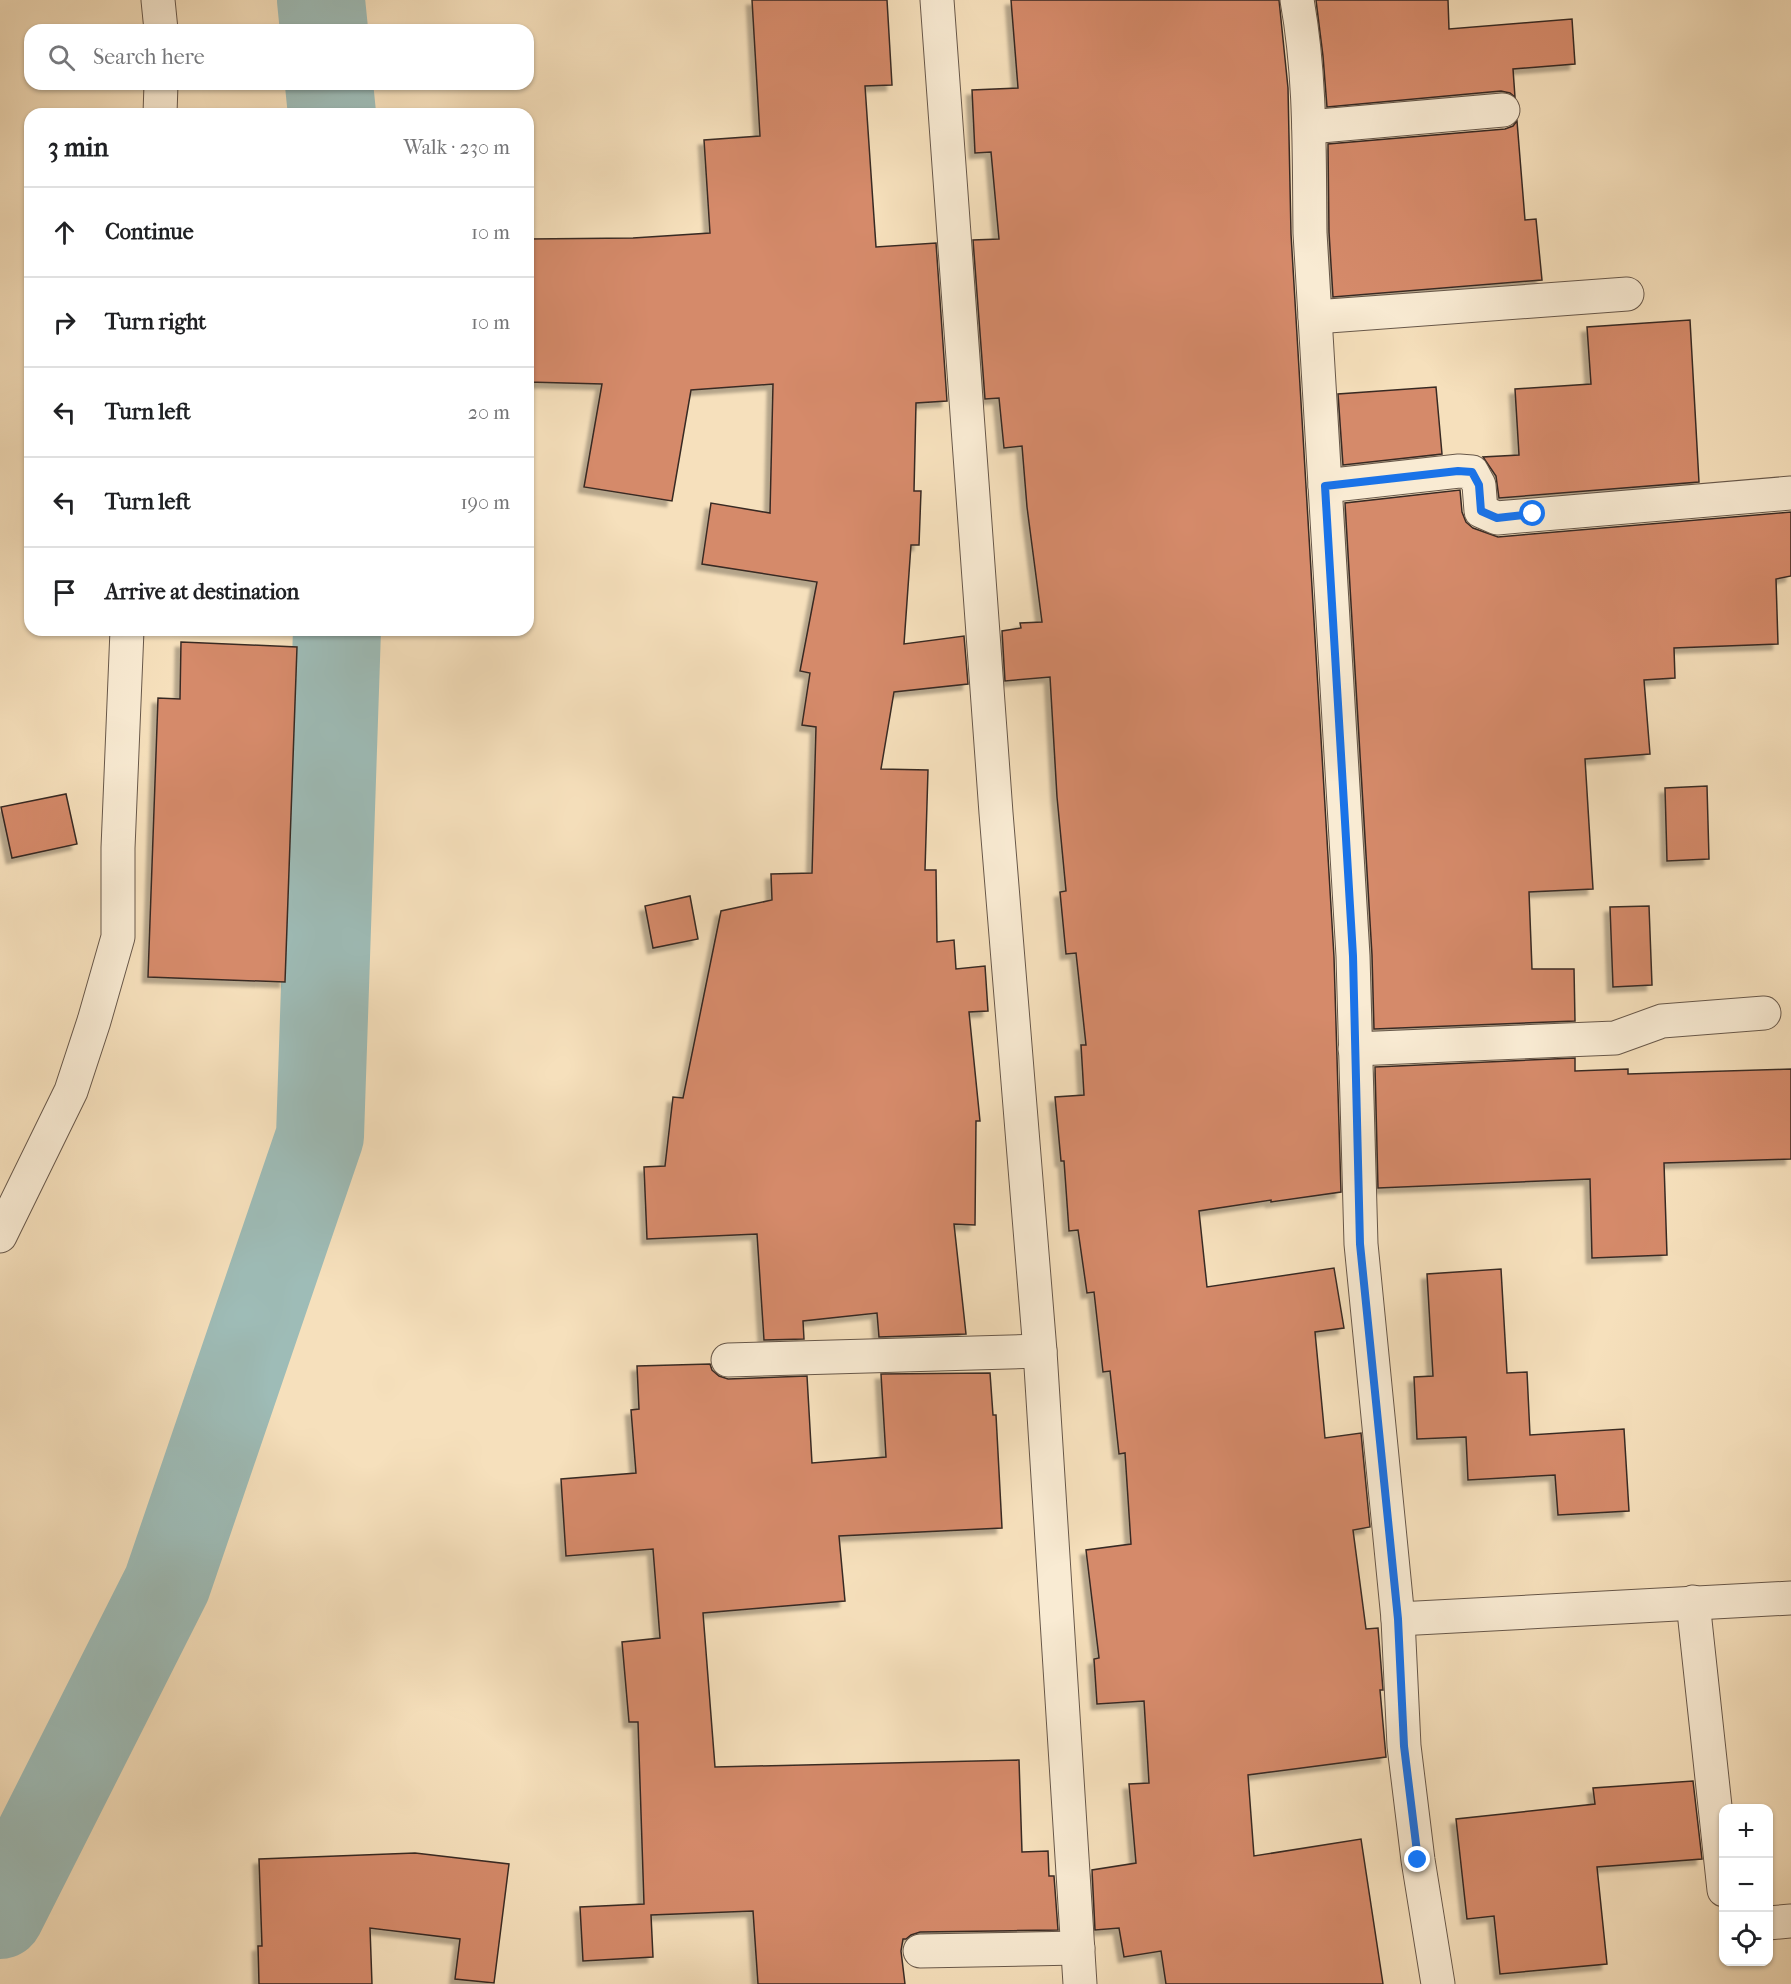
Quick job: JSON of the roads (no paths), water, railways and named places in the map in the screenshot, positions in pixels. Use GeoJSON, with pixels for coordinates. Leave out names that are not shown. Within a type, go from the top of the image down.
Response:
{"type":"FeatureCollection","features":[{"type":"Feature","properties":{"kind":"street"},"geometry":{"type":"LineString","coordinates":[[158,0],[160,24]]}},
{"type":"Feature","properties":{"kind":"street"},"geometry":{"type":"LineString","coordinates":[[937,0],[996,813],[1040,1351],[1080,1984]]}},
{"type":"Feature","properties":{"kind":"street"},"geometry":{"type":"LineString","coordinates":[[1297,0],[1305,44],[1309,127],[1310,233],[1353,956],[1360,1244],[1398,1619],[1404,1746],[1418,1860],[1438,1984]]}},
{"type":"Feature","properties":{"kind":"street"},"geometry":{"type":"LineString","coordinates":[[160,108],[161,90]]}},
{"type":"Feature","properties":{"kind":"street"},"geometry":{"type":"LineString","coordinates":[[1309,127],[1503,110]]}},
{"type":"Feature","properties":{"kind":"street"},"geometry":{"type":"LineString","coordinates":[[1315,317],[1627,294]]}},
{"type":"Feature","properties":{"kind":"street"},"geometry":{"type":"LineString","coordinates":[[1325,486],[1458,471],[1472,472],[1479,485],[1481,511],[1497,518],[1791,493]]}},
{"type":"Feature","properties":{"kind":"street"},"geometry":{"type":"LineString","coordinates":[[0,1236],[71,1091],[94,1021],[117,937],[118,848],[127,636]]}},
{"type":"Feature","properties":{"kind":"street"},"geometry":{"type":"LineString","coordinates":[[1355,1049],[1615,1038],[1662,1021],[1764,1013]]}},
{"type":"Feature","properties":{"kind":"street"},"geometry":{"type":"LineString","coordinates":[[728,1360],[1040,1351]]}},
{"type":"Feature","properties":{"kind":"street"},"geometry":{"type":"LineString","coordinates":[[1398,1619],[1791,1598]]}},
{"type":"Feature","properties":{"kind":"street"},"geometry":{"type":"LineString","coordinates":[[1693,1602],[1721,1858]]}},
{"type":"Feature","properties":{"kind":"street"},"geometry":{"type":"LineString","coordinates":[[1773,1923],[1791,1921]]}},
{"type":"Feature","properties":{"kind":"street"},"geometry":{"type":"LineString","coordinates":[[920,1951],[1078,1948]]}},
{"type":"Feature","properties":{"kind":"waterway"},"geometry":{"type":"LineString","coordinates":[[321,0],[323,24]]}},
{"type":"Feature","properties":{"kind":"waterway"},"geometry":{"type":"LineString","coordinates":[[330,90],[331,108]]}},
{"type":"Feature","properties":{"kind":"waterway"},"geometry":{"type":"LineString","coordinates":[[0,1915],[167,1584],[320,1136],[337,636]]}}]}
